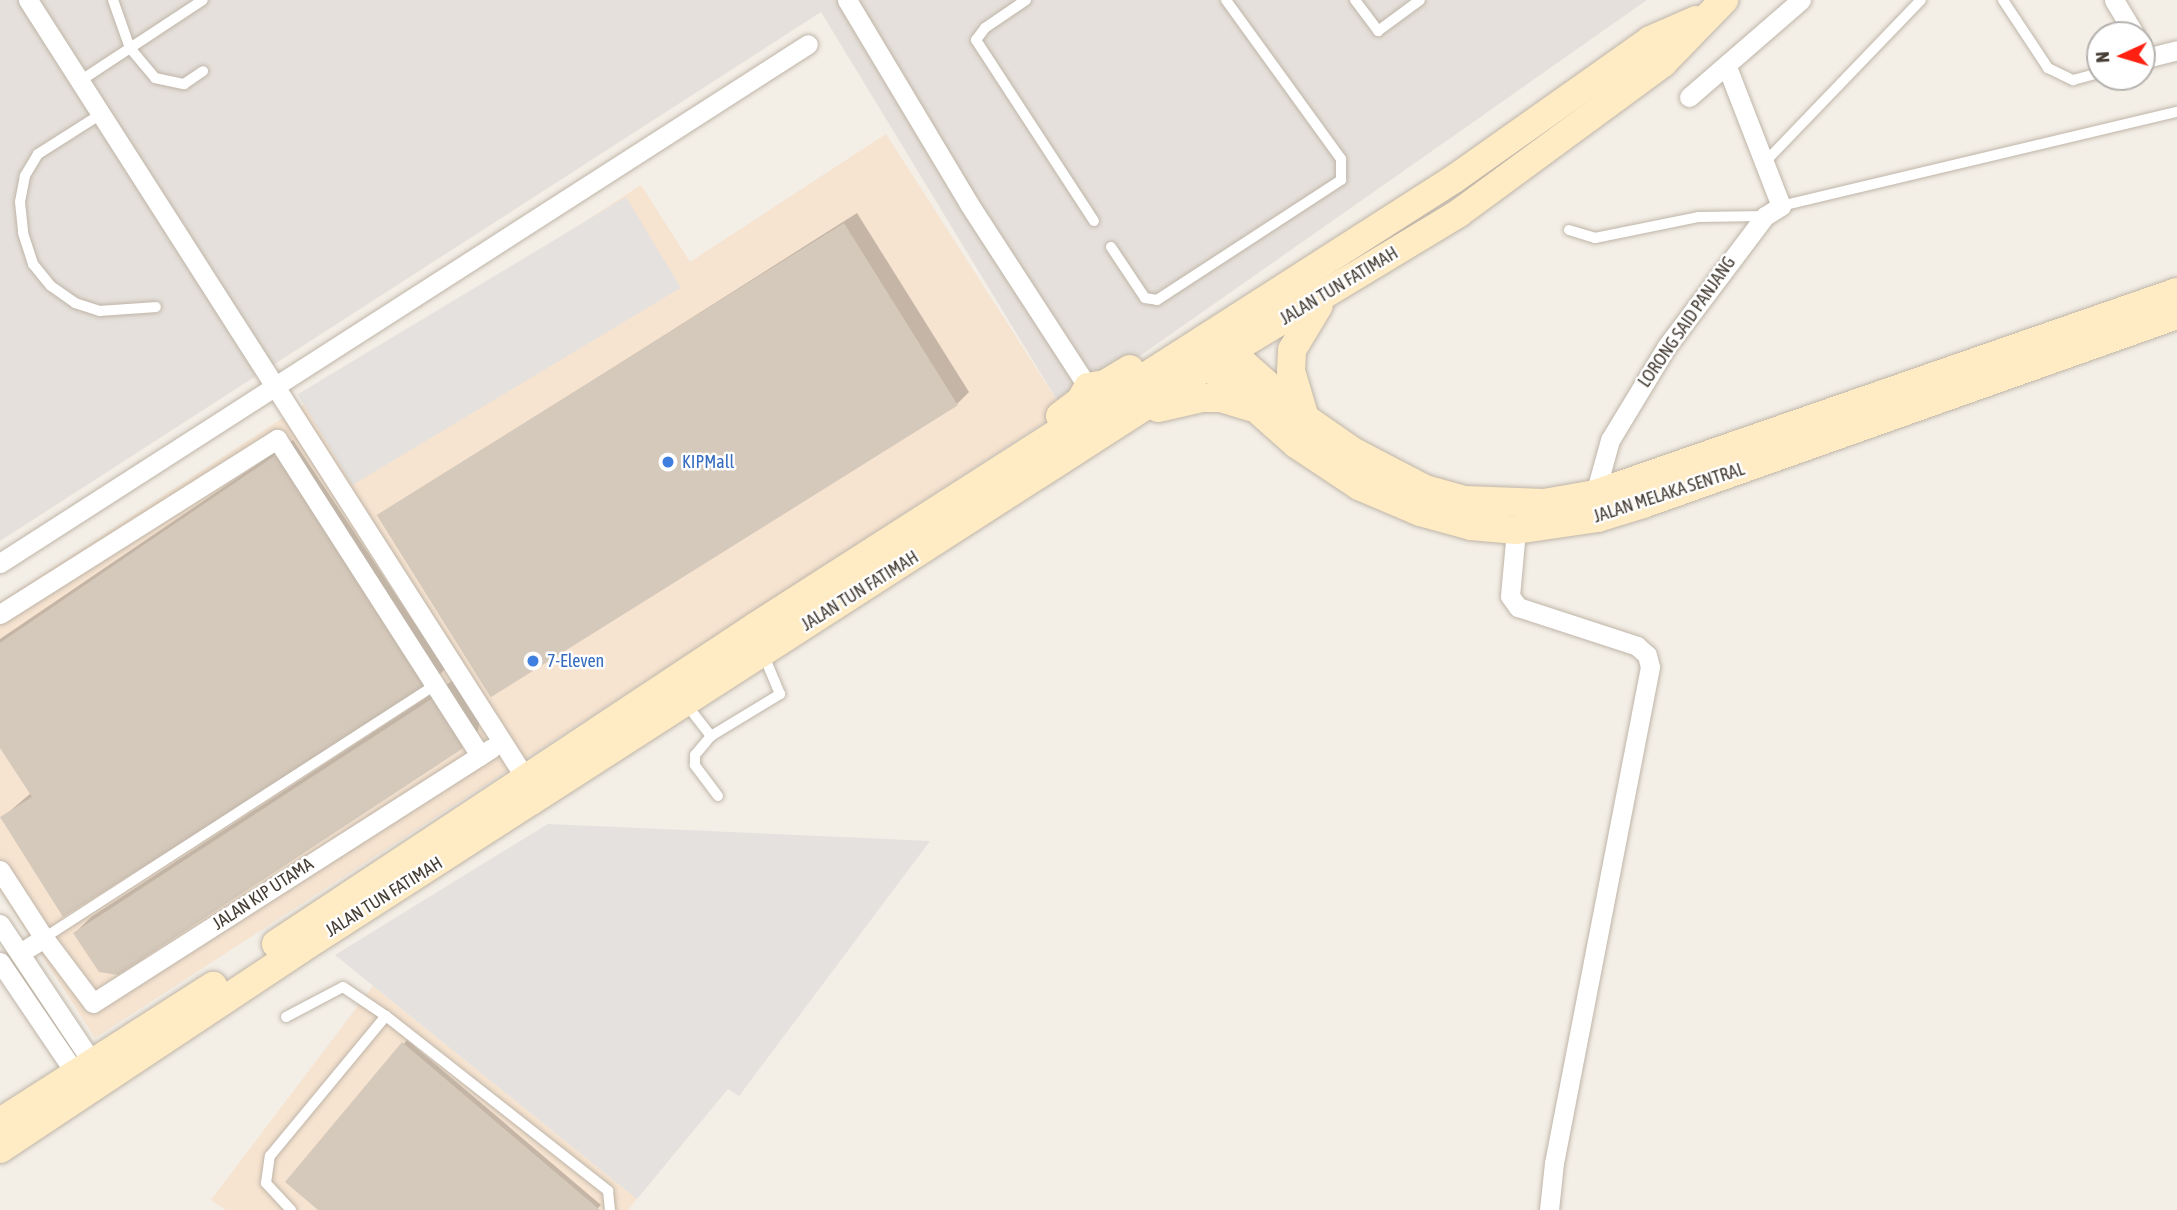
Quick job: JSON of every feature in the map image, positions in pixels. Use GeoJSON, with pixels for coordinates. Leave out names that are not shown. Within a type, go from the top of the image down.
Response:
{"type":"FeatureCollection","features":[{"type":"Feature","properties":{"kind":"main road","name":"JALAN TUN FATIMAH"},"geometry":{"type":"LineString","coordinates":[[0,1122],[91,1078],[301,949],[686,704],[762,652],[1122,421],[1292,283],[1585,90],[1650,40],[1716,8]]}},
{"type":"Feature","properties":{"kind":"main road","name":"JALAN TUN FATIMAH"},"geometry":{"type":"LineString","coordinates":[[0,1150],[91,1078],[526,779],[1044,441],[1210,351],[1331,293],[1459,213],[1663,63],[1716,8]]}},
{"type":"Feature","properties":{"kind":"main road"},"geometry":{"type":"LineString","coordinates":[[1044,441],[1045,432],[1080,401],[1088,387],[1111,381],[1226,305],[1262,289],[1292,283]]}},
{"type":"Feature","properties":{"kind":"main road","name":"JALAN MELAKA SENTRAL"},"geometry":{"type":"LineString","coordinates":[[1210,351],[1305,418],[1389,472],[1424,489],[1465,500],[1544,503],[1595,494],[2177,292]]}},
{"type":"Feature","properties":{"kind":"main road"},"geometry":{"type":"LineString","coordinates":[[1305,418],[1291,372],[1292,351],[1310,315],[1331,293]]}},
{"type":"Feature","properties":{"kind":"main road","name":"JALAN MELAKA SENTRAL"},"geometry":{"type":"LineString","coordinates":[[1210,351],[1257,409],[1296,444],[1388,501],[1471,526],[1516,530],[1598,518],[1643,504],[2177,315]]}},
{"type":"Feature","properties":{"kind":"main road"},"geometry":{"type":"LineString","coordinates":[[1122,421],[1202,398],[1221,398],[1257,409]]}},
{"type":"Feature","properties":{"kind":"street"},"geometry":{"type":"LineString","coordinates":[[28,0],[526,779]]}},
{"type":"Feature","properties":{"kind":"street"},"geometry":{"type":"LineString","coordinates":[[1689,97],[1727,67],[1801,0]]}},
{"type":"Feature","properties":{"kind":"street"},"geometry":{"type":"LineString","coordinates":[[2114,0],[2127,21]]}},
{"type":"Feature","properties":{"kind":"street"},"geometry":{"type":"LineString","coordinates":[[851,2],[969,204],[1088,387]]}},
{"type":"Feature","properties":{"kind":"street"},"geometry":{"type":"LineString","coordinates":[[0,563],[808,44]]}},
{"type":"Feature","properties":{"kind":"street"},"geometry":{"type":"LineString","coordinates":[[2156,53],[2177,50]]}},
{"type":"Feature","properties":{"kind":"street"},"geometry":{"type":"LineString","coordinates":[[1727,67],[1765,162],[1773,211]]}},
{"type":"Feature","properties":{"kind":"street","name":"LORONG SAID PANJANG"},"geometry":{"type":"LineString","coordinates":[[1595,494],[1610,439],[1667,346],[1773,211]]}},
{"type":"Feature","properties":{"kind":"street"},"geometry":{"type":"LineString","coordinates":[[0,614],[277,439],[480,755]]}},
{"type":"Feature","properties":{"kind":"street"},"geometry":{"type":"LineString","coordinates":[[1516,530],[1510,596],[1518,607],[1637,646],[1647,655],[1650,667],[1554,1163],[1549,1210]]}},
{"type":"Feature","properties":{"kind":"street","name":"JALAN KIP UTAMA"},"geometry":{"type":"LineString","coordinates":[[0,870],[44,938],[93,1003],[502,741]]}},
{"type":"Feature","properties":{"kind":"street"},"geometry":{"type":"LineString","coordinates":[[0,924],[20,953],[91,1078]]}},
{"type":"Feature","properties":{"kind":"street"},"geometry":{"type":"LineString","coordinates":[[20,953],[44,938]]}},
{"type":"Feature","properties":{"kind":"street"},"geometry":{"type":"LineString","coordinates":[[0,962],[91,1078]]}},
{"type":"Feature","properties":{"kind":"lane"},"geometry":{"type":"LineString","coordinates":[[113,0],[130,48],[155,78],[184,84],[203,71]]}},
{"type":"Feature","properties":{"kind":"lane"},"geometry":{"type":"LineString","coordinates":[[80,81],[203,0]]}},
{"type":"Feature","properties":{"kind":"lane"},"geometry":{"type":"LineString","coordinates":[[1026,0],[985,28],[976,40],[1094,221]]}},
{"type":"Feature","properties":{"kind":"lane"},"geometry":{"type":"LineString","coordinates":[[1111,247],[1145,299],[1157,300],[1341,180],[1341,159],[1226,0]]}},
{"type":"Feature","properties":{"kind":"lane"},"geometry":{"type":"LineString","coordinates":[[1355,0],[1378,31],[1420,0]]}},
{"type":"Feature","properties":{"kind":"lane"},"geometry":{"type":"LineString","coordinates":[[1765,162],[1921,0]]}},
{"type":"Feature","properties":{"kind":"lane"},"geometry":{"type":"LineString","coordinates":[[2003,0],[2048,68],[2073,80],[2086,77]]}},
{"type":"Feature","properties":{"kind":"lane"},"geometry":{"type":"LineString","coordinates":[[1569,230],[1595,238],[1698,217],[1773,211],[2177,112]]}},
{"type":"Feature","properties":{"kind":"lane"},"geometry":{"type":"LineString","coordinates":[[101,114],[38,155],[25,176],[20,202],[23,233],[33,264],[51,286],[75,303],[100,311],[156,307]]}},
{"type":"Feature","properties":{"kind":"lane"},"geometry":{"type":"LineString","coordinates":[[718,796],[695,765],[695,755],[711,736],[780,694],[762,652]]}},
{"type":"Feature","properties":{"kind":"lane"},"geometry":{"type":"LineString","coordinates":[[44,938],[435,685]]}},
{"type":"Feature","properties":{"kind":"lane"},"geometry":{"type":"LineString","coordinates":[[686,704],[711,736]]}},
{"type":"Feature","properties":{"kind":"lane"},"geometry":{"type":"LineString","coordinates":[[285,1017],[343,987],[386,1016],[608,1191],[610,1210]]}},
{"type":"Feature","properties":{"kind":"lane"},"geometry":{"type":"LineString","coordinates":[[291,1210],[266,1183],[270,1157],[386,1016]]}},
{"type":"Feature","properties":{"kind":"shaded area"},"geometry":{"type":"Polygon","coordinates":[[[0,0],[1647,0],[1063,410],[821,12],[0,541],[0,0]]]}},
{"type":"Feature","properties":{"kind":"shaded area"},"geometry":{"type":"Polygon","coordinates":[[[886,134],[1063,410],[95,1038],[0,890],[0,602],[641,185],[690,262],[886,134]]]}},
{"type":"Feature","properties":{"kind":"shaded area"},"geometry":{"type":"Polygon","coordinates":[[[626,197],[681,288],[352,485],[298,394],[626,197]]]}},
{"type":"Feature","properties":{"kind":"shaded area"},"geometry":{"type":"Polygon","coordinates":[[[548,824],[930,841],[739,1096],[728,1089],[637,1199],[335,955],[548,824]]]}},
{"type":"Feature","properties":{"kind":"shaded area"},"geometry":{"type":"Polygon","coordinates":[[[373,986],[637,1199],[628,1210],[226,1210],[211,1200],[373,986]]]}},
{"type":"Feature","properties":{"kind":"building","name":"KIPMall"},"geometry":{"type":"Polygon","coordinates":[[[844,223],[958,405],[491,697],[377,515],[844,223]]]}},
{"type":"Feature","properties":{"kind":"building"},"geometry":{"type":"Polygon","coordinates":[[[277,454],[430,687],[63,917],[0,817],[32,797],[0,748],[0,643],[277,454]]]}},
{"type":"Feature","properties":{"kind":"building"},"geometry":{"type":"Polygon","coordinates":[[[439,694],[465,734],[462,749],[118,975],[99,972],[73,933],[439,694]]]}},
{"type":"Feature","properties":{"kind":"building"},"geometry":{"type":"Polygon","coordinates":[[[402,1042],[600,1210],[318,1210],[285,1182],[402,1042]]]}},
{"type":"Feature","properties":{"kind":"place","name":"KIPMall"},"geometry":{"type":"Point","coordinates":[668,462]}},
{"type":"Feature","properties":{"kind":"place","name":"7-Eleven"},"geometry":{"type":"Point","coordinates":[533,661]}}]}
